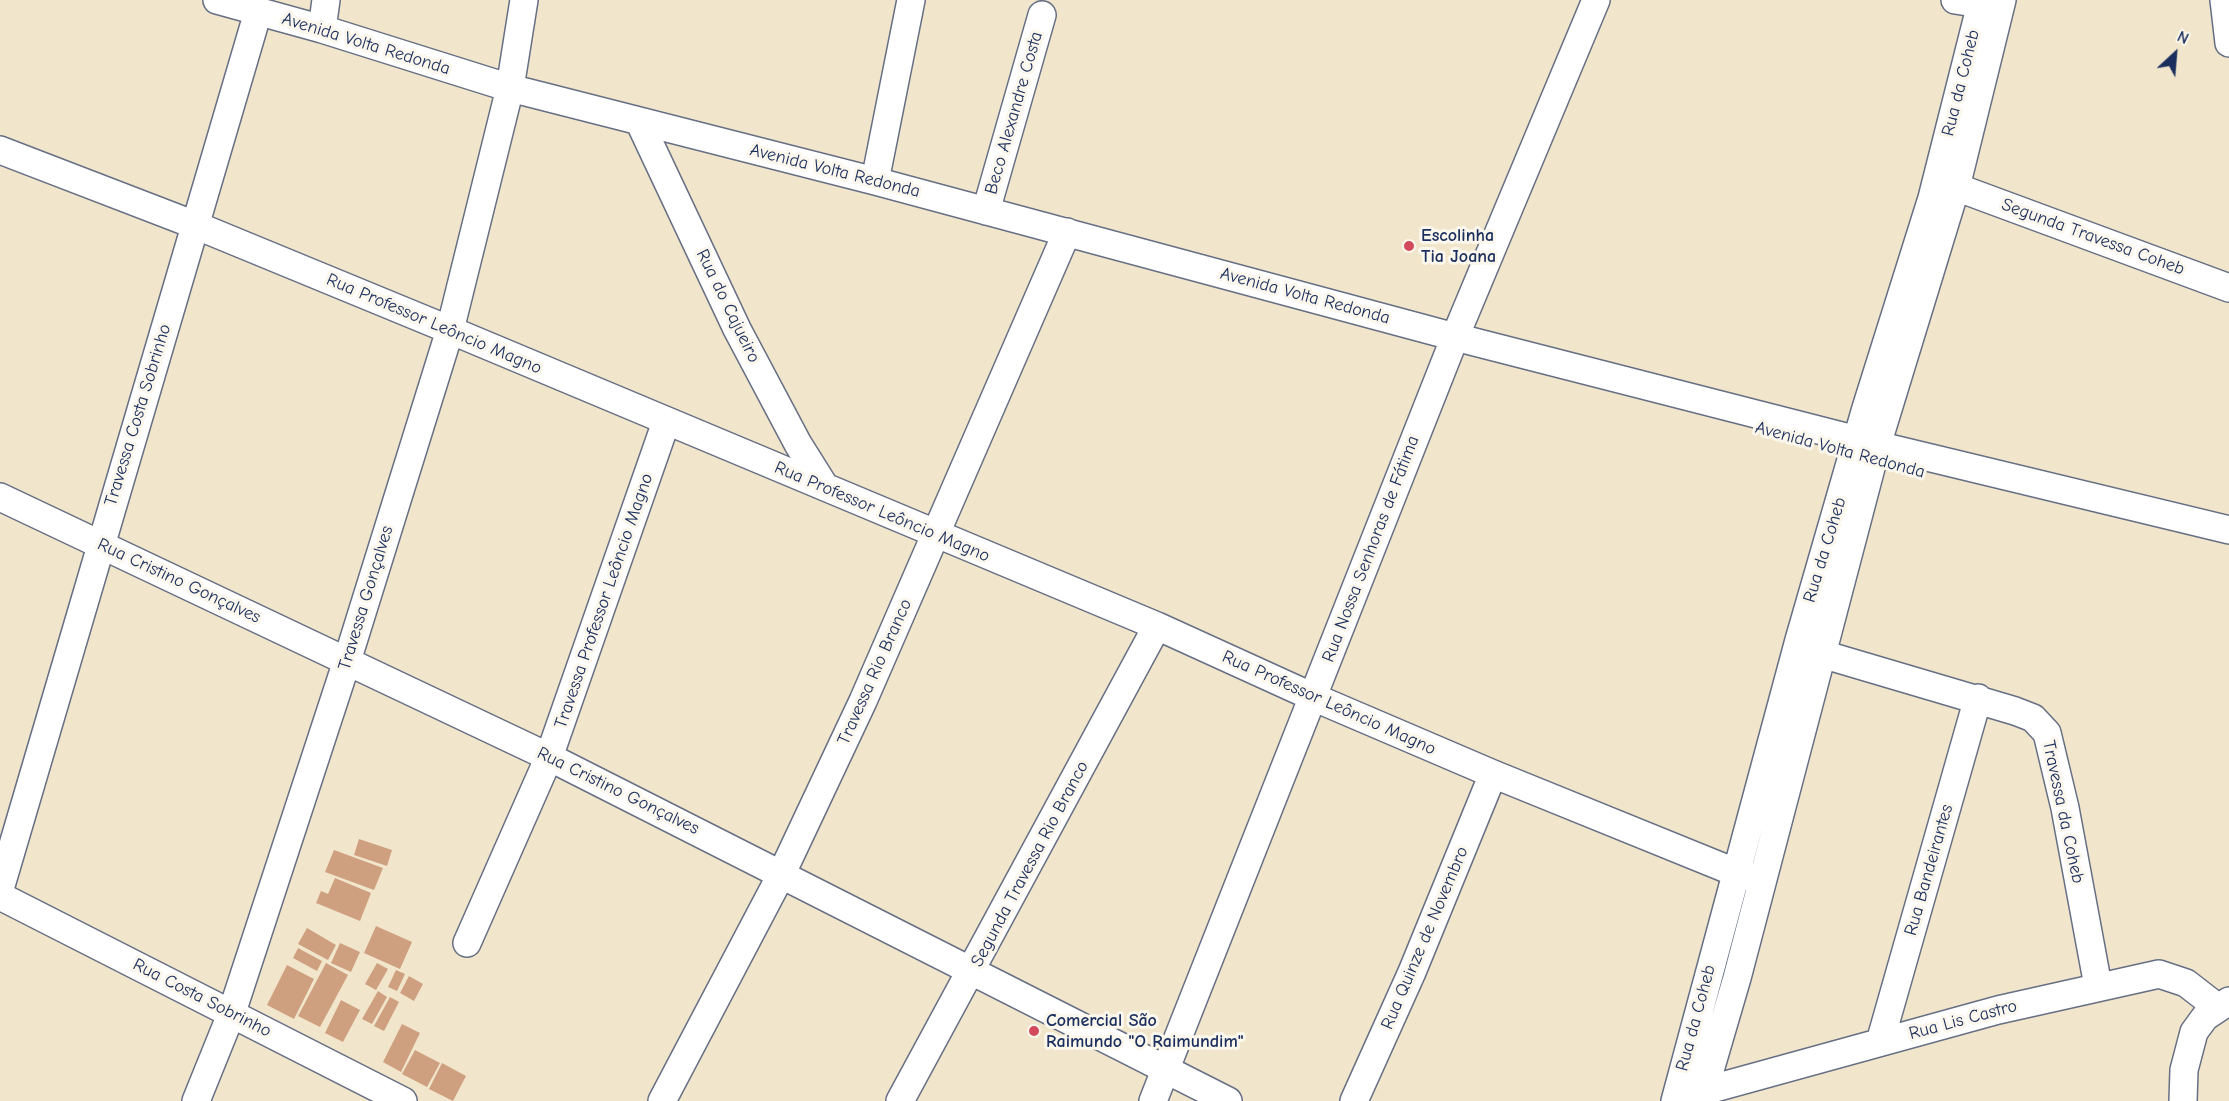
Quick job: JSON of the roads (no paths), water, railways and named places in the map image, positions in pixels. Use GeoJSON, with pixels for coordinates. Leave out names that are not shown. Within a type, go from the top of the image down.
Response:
{"type":"FeatureCollection","features":[{"type":"Feature","properties":{"kind":"street","name":"Avenida Volta Redonda"},"geometry":{"type":"LineString","coordinates":[[217,0],[322,29],[510,88],[986,210],[2229,547]]}},
{"type":"Feature","properties":{"kind":"street"},"geometry":{"type":"LineString","coordinates":[[322,29],[326,0]]}},
{"type":"Feature","properties":{"kind":"street","name":"Travessa Gonçalves"},"geometry":{"type":"LineString","coordinates":[[196,1101],[232,1012],[347,661],[450,330],[510,88],[524,0]]}},
{"type":"Feature","properties":{"kind":"street"},"geometry":{"type":"LineString","coordinates":[[875,181],[911,0]]}},
{"type":"Feature","properties":{"kind":"street","name":"Rua Nossa Senhoras de Fátima"},"geometry":{"type":"LineString","coordinates":[[1153,1101],[1455,337],[1596,0]]}},
{"type":"Feature","properties":{"kind":"street"},"geometry":{"type":"LineString","coordinates":[[2224,0],[2229,43]]}},
{"type":"Feature","properties":{"kind":"street","name":"Rua da Coheb"},"geometry":{"type":"LineString","coordinates":[[1702,1096],[1798,640],[1956,187],[1980,1]]}},
{"type":"Feature","properties":{"kind":"street","name":"Rua da Coheb"},"geometry":{"type":"LineString","coordinates":[[1675,1101],[1718,934],[1750,876],[1822,654],[1866,450],[1932,198],[1980,1]]}},
{"type":"Feature","properties":{"kind":"street","name":"Travessa Costa Sobrinho"},"geometry":{"type":"LineString","coordinates":[[0,889],[258,12]]}},
{"type":"Feature","properties":{"kind":"street","name":"Beco Alexandre Costa"},"geometry":{"type":"LineString","coordinates":[[986,210],[1042,15]]}},
{"type":"Feature","properties":{"kind":"street","name":"Rua do Cajueiro"},"geometry":{"type":"LineString","coordinates":[[639,121],[737,329],[798,444],[825,487]]}},
{"type":"Feature","properties":{"kind":"street","name":"Rua Professor Leôncio Magno"},"geometry":{"type":"LineString","coordinates":[[0,150],[195,225],[450,330],[936,536],[1157,626],[1313,697],[1494,774],[1750,876]]}},
{"type":"Feature","properties":{"kind":"street","name":"Segunda Travessa Coheb"},"geometry":{"type":"LineString","coordinates":[[1956,187],[2229,288]]}},
{"type":"Feature","properties":{"kind":"street","name":"Travessa Rio Branco"},"geometry":{"type":"LineString","coordinates":[[662,1101],[782,873],[863,701],[1067,232]]}},
{"type":"Feature","properties":{"kind":"street","name":"Travessa Professor Leôncio Magno"},"geometry":{"type":"LineString","coordinates":[[467,943],[549,757],[666,422]]}},
{"type":"Feature","properties":{"kind":"street","name":"Avenida Volta Redonda"},"geometry":{"type":"LineString","coordinates":[[1866,450],[2229,530]]}},
{"type":"Feature","properties":{"kind":"street","name":"Rua Cristino Gonçalves"},"geometry":{"type":"LineString","coordinates":[[0,497],[549,757],[782,873],[1228,1101]]}},
{"type":"Feature","properties":{"kind":"street","name":"Segunda Travessa Rio Branco"},"geometry":{"type":"LineString","coordinates":[[900,1101],[1157,626]]}},
{"type":"Feature","properties":{"kind":"street","name":"Travessa da Coheb"},"geometry":{"type":"LineString","coordinates":[[1822,654],[1978,698],[2033,718],[2047,733],[2065,808],[2098,986]]}},
{"type":"Feature","properties":{"kind":"street","name":"Rua Bandeirantes"},"geometry":{"type":"LineString","coordinates":[[1880,1042],[1978,698]]}},
{"type":"Feature","properties":{"kind":"street","name":"Rua Quinze de Novembro"},"geometry":{"type":"LineString","coordinates":[[1354,1101],[1412,972],[1494,774]]}},
{"type":"Feature","properties":{"kind":"street","name":"Rua Costa Sobrinho"},"geometry":{"type":"LineString","coordinates":[[0,896],[403,1101]]}},
{"type":"Feature","properties":{"kind":"street","name":"Rua Lis Castro"},"geometry":{"type":"LineString","coordinates":[[1702,1096],[1880,1042],[2098,986],[2159,974],[2186,983],[2223,1004]]}},
{"type":"Feature","properties":{"kind":"street"},"geometry":{"type":"LineString","coordinates":[[2182,1101],[2184,1070],[2194,1032],[2223,1004]]}},
{"type":"Feature","properties":{"kind":"place","name":"Escolinha Tia Joana"},"geometry":{"type":"Point","coordinates":[1409,246]}},
{"type":"Feature","properties":{"kind":"place","name":"Comercial São Raimundo \"O Raimundim\""},"geometry":{"type":"Point","coordinates":[1034,1031]}}]}
